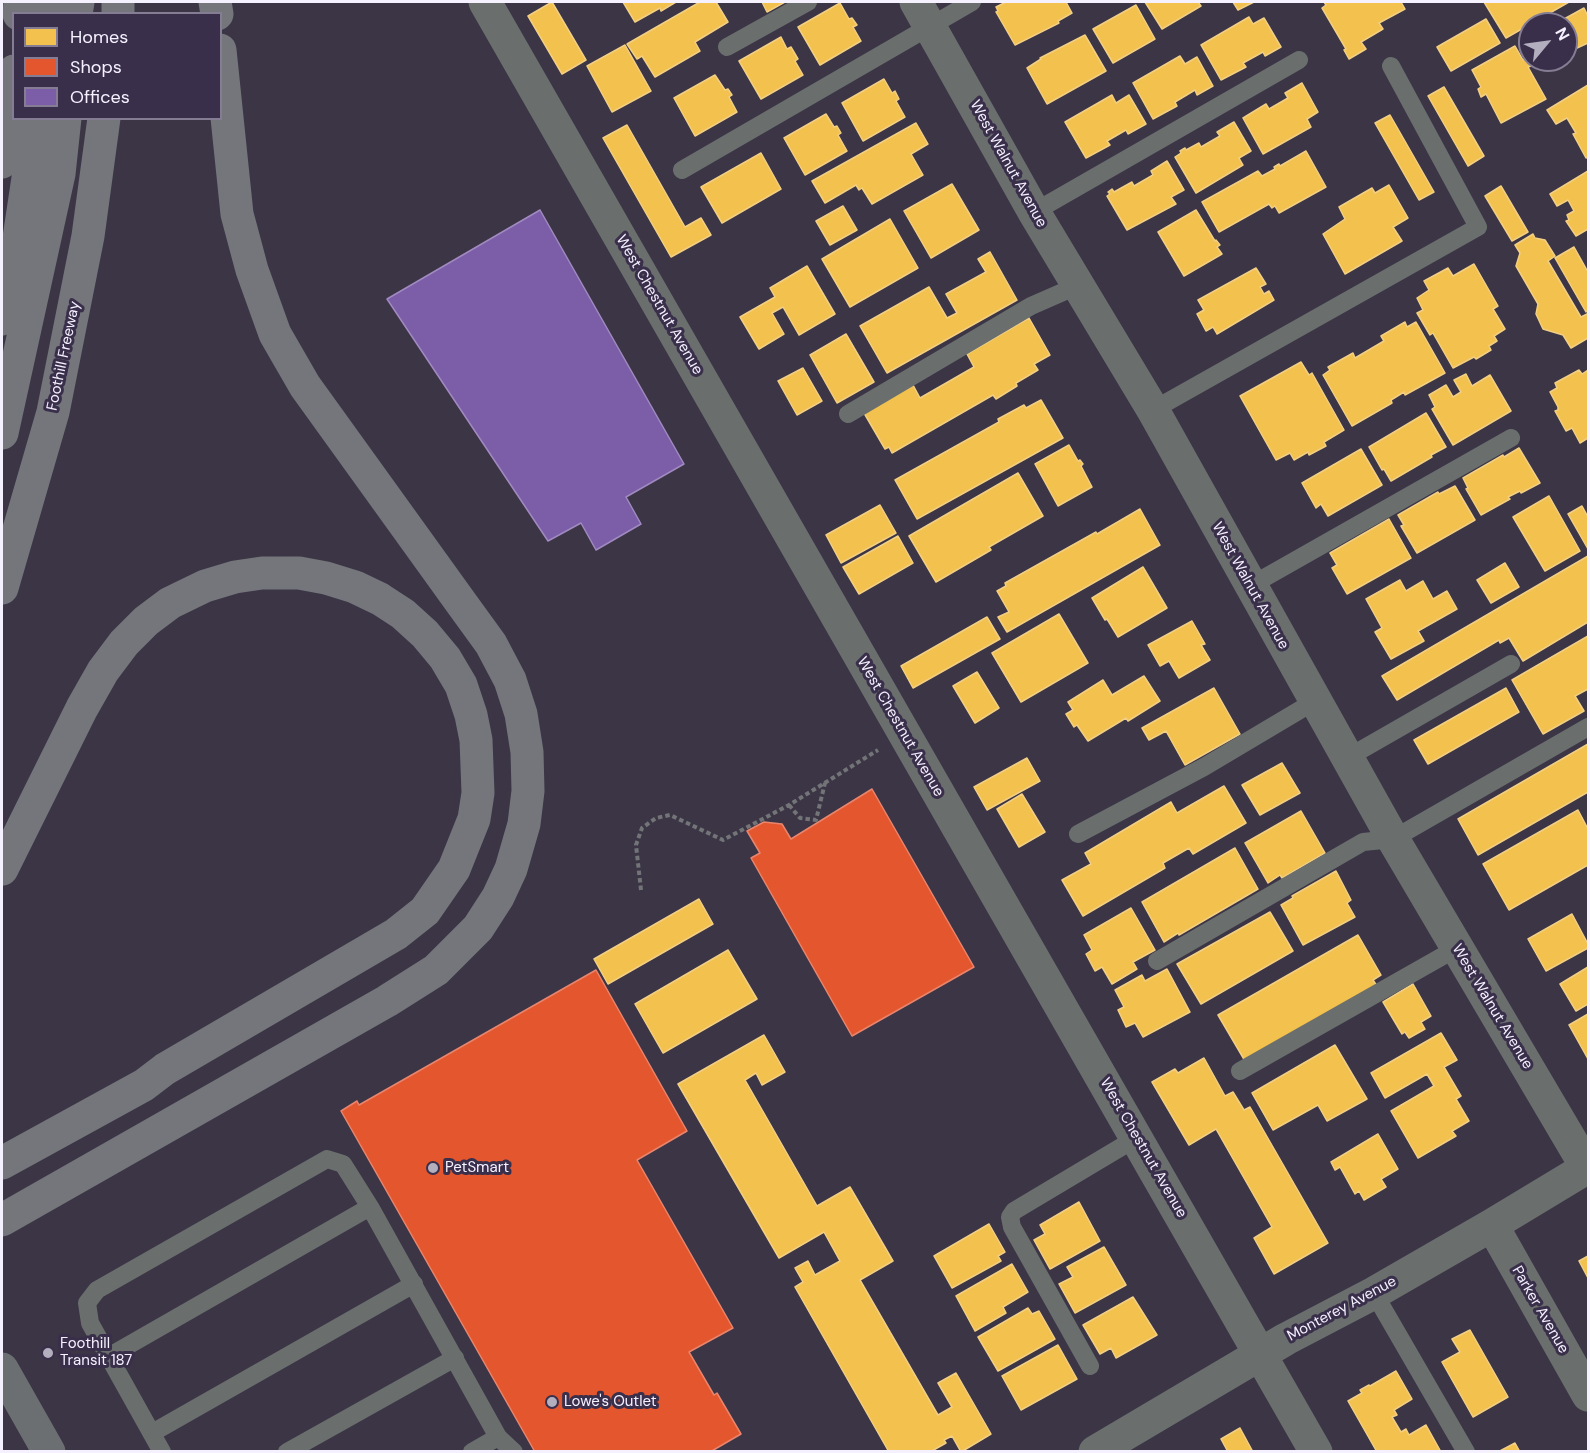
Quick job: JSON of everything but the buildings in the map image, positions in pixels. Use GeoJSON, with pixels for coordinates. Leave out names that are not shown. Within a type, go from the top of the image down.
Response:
{"type":"FeatureCollection","features":[{"type":"Feature","properties":{"kind":"highway"},"geometry":{"type":"LineString","coordinates":[[2,1220],[377,1007],[436,970],[478,928],[498,897],[511,869],[524,824],[528,791],[527,752],[520,714],[510,680],[491,644],[305,386],[275,334],[252,270],[237,214],[222,70]]}},
{"type":"Feature","properties":{"kind":"highway"},"geometry":{"type":"LineString","coordinates":[[2,162],[12,86]]}},
{"type":"Feature","properties":{"kind":"highway"},"geometry":{"type":"LineString","coordinates":[[2,319],[19,238],[37,120]]}},
{"type":"Feature","properties":{"kind":"highway"},"geometry":{"type":"LineString","coordinates":[[2,433],[59,174],[65,120]]}},
{"type":"Feature","properties":{"kind":"highway","name":"Foothill Freeway"},"geometry":{"type":"LineString","coordinates":[[2,588],[52,412],[88,236],[104,120]]}},
{"type":"Feature","properties":{"kind":"highway"},"geometry":{"type":"LineString","coordinates":[[2,869],[82,708],[124,643],[146,621],[170,603],[205,586],[235,576],[298,573],[326,578],[355,587],[380,598],[403,614],[425,634],[445,658],[461,685],[476,740],[478,793],[474,819],[458,861],[425,911],[396,934],[165,1069],[144,1085],[2,1163]]}},
{"type":"Feature","properties":{"kind":"main road"},"geometry":{"type":"LineString","coordinates":[[2,1369],[49,1452]]}},
{"type":"Feature","properties":{"kind":"street","name":"West Chestnut Avenue"},"geometry":{"type":"LineString","coordinates":[[485,2],[904,734],[1138,1137],[1316,1452]]}},
{"type":"Feature","properties":{"kind":"street","name":"West Walnut Avenue"},"geometry":{"type":"LineString","coordinates":[[923,13],[1035,212],[1153,410],[1393,839],[1588,1168]]}},
{"type":"Feature","properties":{"kind":"street","name":"Monterey Avenue"},"geometry":{"type":"LineString","coordinates":[[1095,1452],[1261,1354],[1492,1226],[1588,1168]]}},
{"type":"Feature","properties":{"kind":"street","name":"Parker Avenue"},"geometry":{"type":"LineString","coordinates":[[1492,1226],[1588,1395]]}},
{"type":"Feature","properties":{"kind":"lane"},"geometry":{"type":"LineString","coordinates":[[727,47],[808,2]]}},
{"type":"Feature","properties":{"kind":"lane"},"geometry":{"type":"LineString","coordinates":[[682,170],[923,13],[972,2]]}},
{"type":"Feature","properties":{"kind":"lane"},"geometry":{"type":"LineString","coordinates":[[1035,212],[1299,60]]}},
{"type":"Feature","properties":{"kind":"lane"},"geometry":{"type":"LineString","coordinates":[[1153,410],[1478,227],[1391,66]]}},
{"type":"Feature","properties":{"kind":"lane"},"geometry":{"type":"LineString","coordinates":[[848,414],[1031,306],[1079,285]]}},
{"type":"Feature","properties":{"kind":"lane"},"geometry":{"type":"LineString","coordinates":[[1250,586],[1511,438]]}},
{"type":"Feature","properties":{"kind":"lane"},"geometry":{"type":"LineString","coordinates":[[1347,758],[1510,664]]}},
{"type":"Feature","properties":{"kind":"lane"},"geometry":{"type":"LineString","coordinates":[[1078,834],[1204,767],[1315,701]]}},
{"type":"Feature","properties":{"kind":"lane"},"geometry":{"type":"LineString","coordinates":[[1157,962],[1363,842],[1393,839],[1588,727]]}},
{"type":"Feature","properties":{"kind":"lane"},"geometry":{"type":"LineString","coordinates":[[1240,1071],[1457,948]]}},
{"type":"Feature","properties":{"kind":"lane"},"geometry":{"type":"LineString","coordinates":[[1090,1366],[1012,1227],[1010,1216],[1014,1211],[1138,1137]]}},
{"type":"Feature","properties":{"kind":"lane"},"geometry":{"type":"LineString","coordinates":[[162,1452],[90,1323],[87,1303],[97,1290],[327,1159],[343,1164],[414,1284],[498,1437],[514,1452]]}},
{"type":"Feature","properties":{"kind":"lane"},"geometry":{"type":"LineString","coordinates":[[108,1357],[370,1207]]}},
{"type":"Feature","properties":{"kind":"lane"},"geometry":{"type":"LineString","coordinates":[[152,1433],[414,1284]]}},
{"type":"Feature","properties":{"kind":"lane"},"geometry":{"type":"LineString","coordinates":[[1374,1293],[1466,1452]]}},
{"type":"Feature","properties":{"kind":"lane"},"geometry":{"type":"LineString","coordinates":[[287,1452],[455,1358]]}},
{"type":"Feature","properties":{"kind":"lane"},"geometry":{"type":"LineString","coordinates":[[472,1452],[498,1437]]}},
{"type":"Feature","properties":{"kind":"path"},"geometry":{"type":"LineString","coordinates":[[641,890],[636,845],[642,828],[656,818],[670,815],[723,840],[789,805],[904,734]]}},
{"type":"Feature","properties":{"kind":"path"},"geometry":{"type":"LineString","coordinates":[[789,805],[800,818],[816,820],[825,783]]}},
{"type":"Feature","properties":{"kind":"place","name":"PetSmart"},"geometry":{"type":"Point","coordinates":[433,1168]}},
{"type":"Feature","properties":{"kind":"place","name":"Foothill Transit 187"},"geometry":{"type":"Point","coordinates":[48,1353]}},
{"type":"Feature","properties":{"kind":"place","name":"Lowe's Outlet"},"geometry":{"type":"Point","coordinates":[552,1402]}}]}
